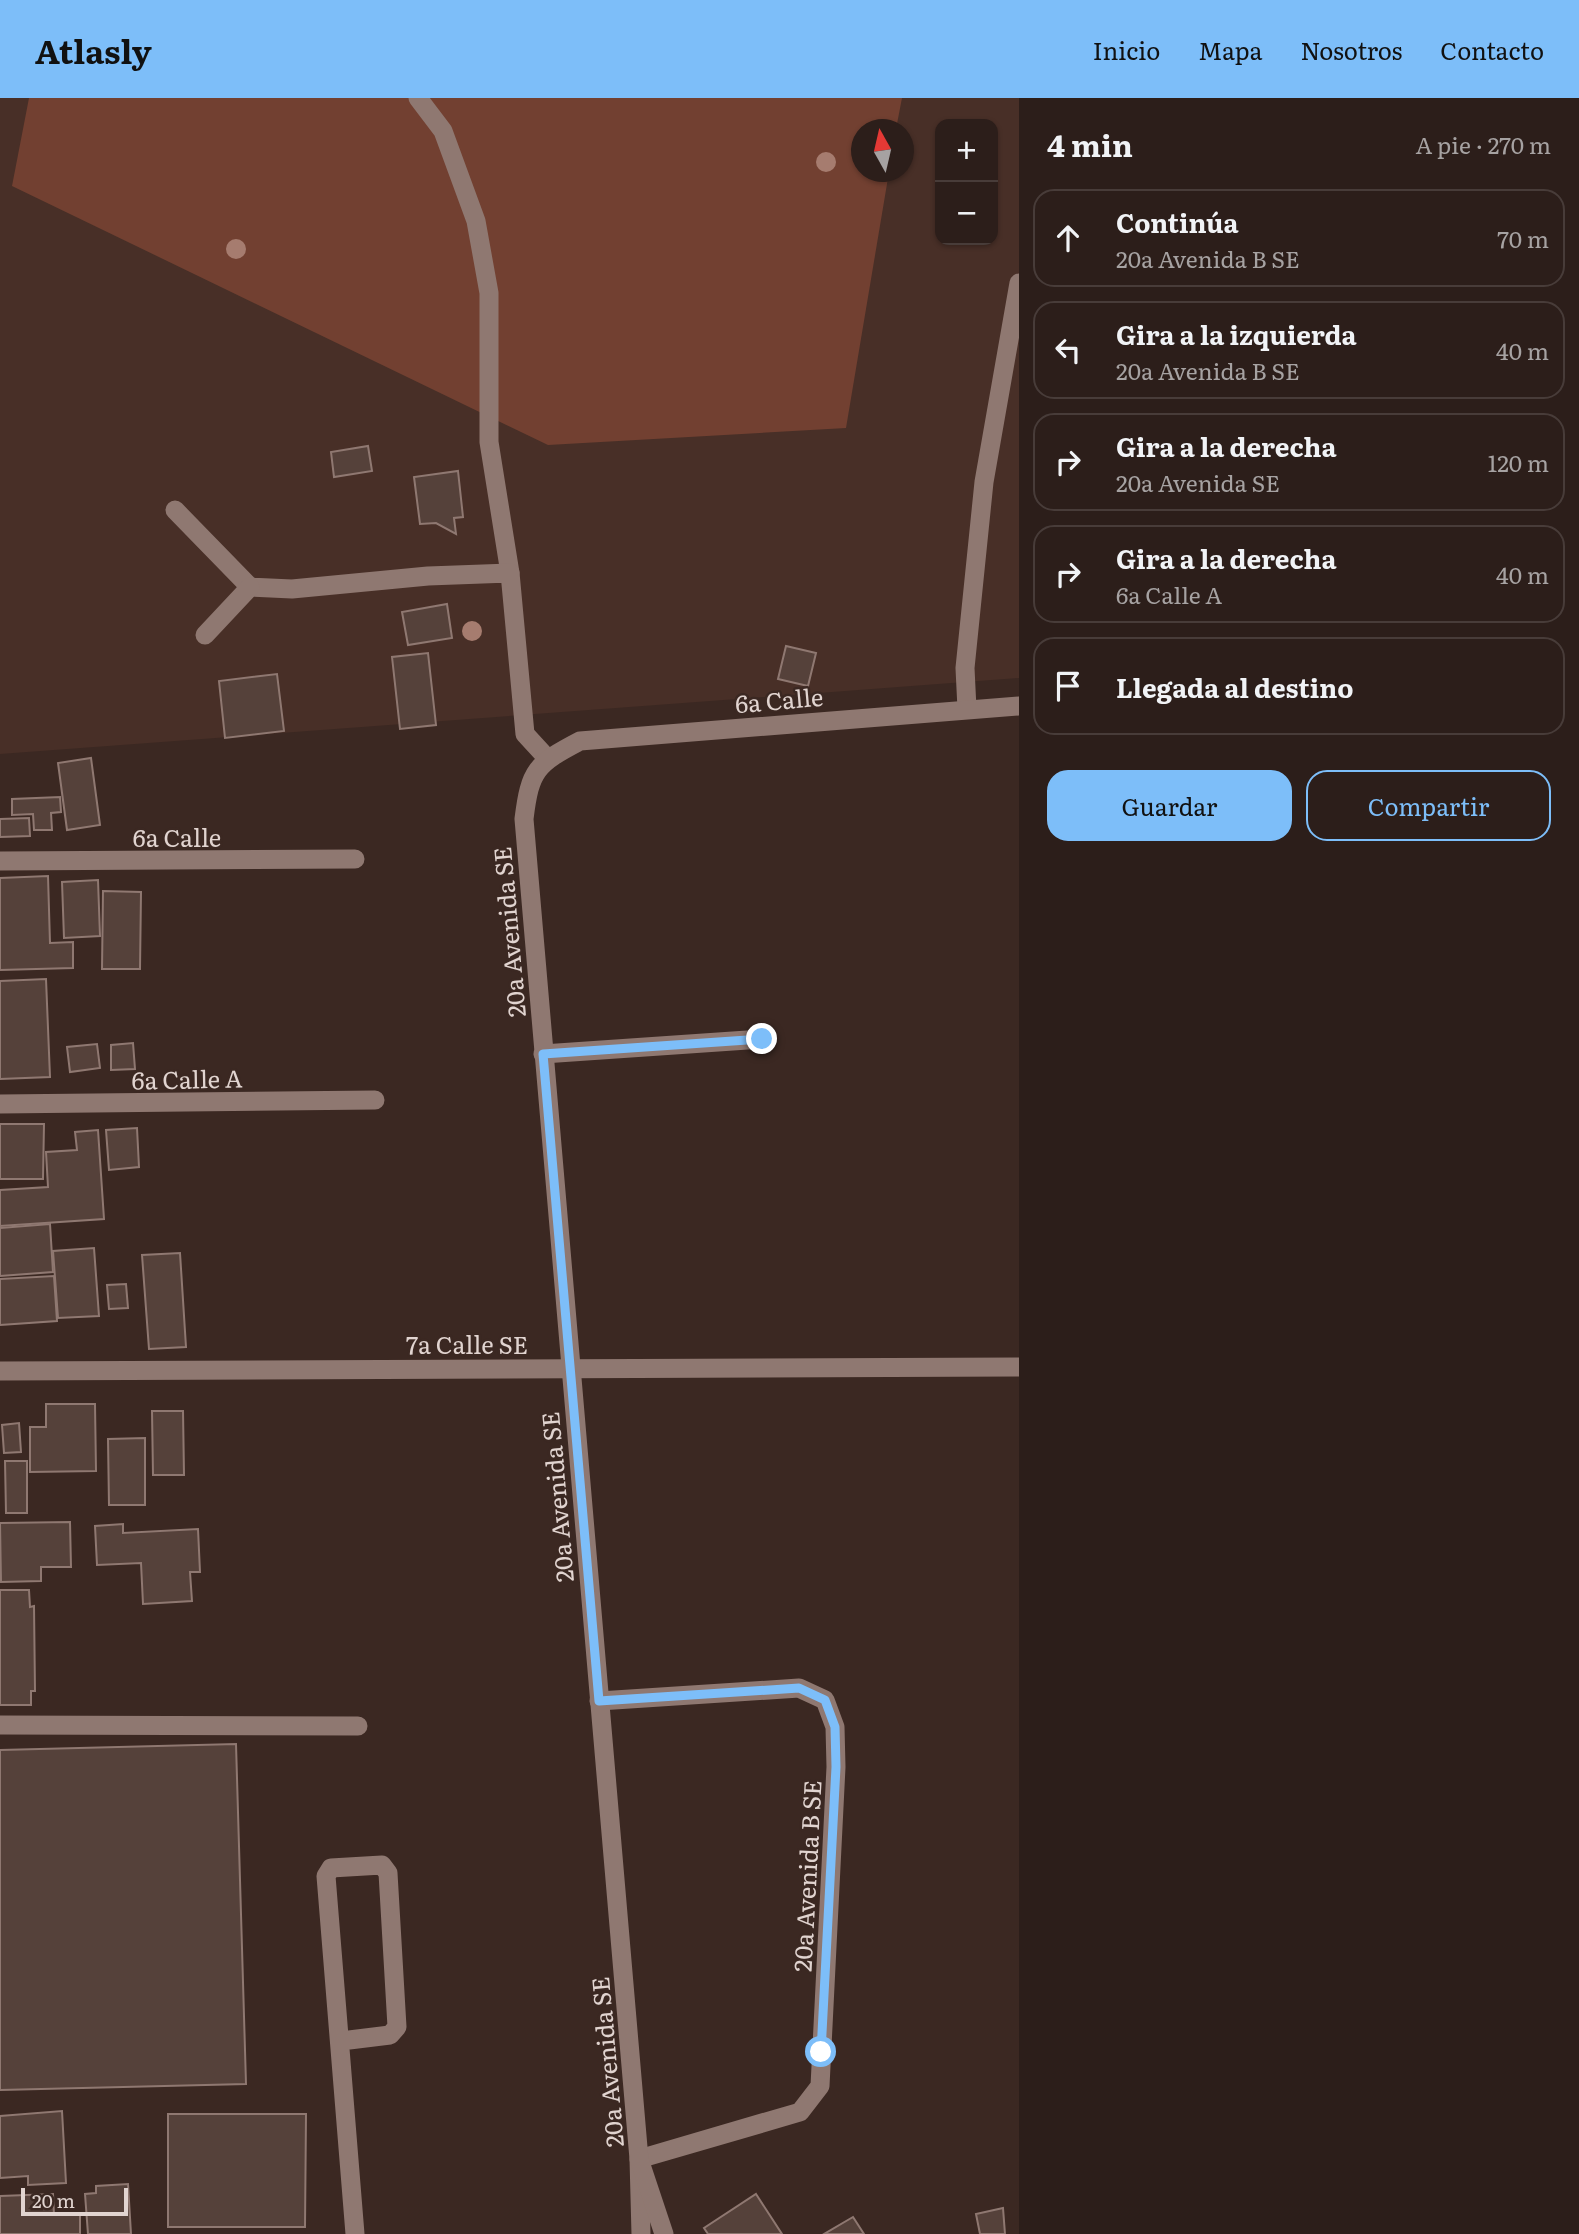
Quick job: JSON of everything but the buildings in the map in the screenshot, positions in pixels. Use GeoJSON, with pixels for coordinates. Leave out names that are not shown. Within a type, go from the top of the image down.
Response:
{"type":"FeatureCollection","features":[{"type":"Feature","properties":{"kind":"street"},"geometry":{"type":"LineString","coordinates":[[418,98],[443,131],[476,221],[489,293],[489,442],[510,573],[525,734],[547,758]]}},
{"type":"Feature","properties":{"kind":"street"},"geometry":{"type":"LineString","coordinates":[[967,709],[965,668],[984,482],[1019,283]]}},
{"type":"Feature","properties":{"kind":"street"},"geometry":{"type":"LineString","coordinates":[[175,510],[250,587],[292,589],[428,576],[510,573]]}},
{"type":"Feature","properties":{"kind":"street"},"geometry":{"type":"LineString","coordinates":[[205,635],[250,587]]}},
{"type":"Feature","properties":{"kind":"street","name":"6a Calle"},"geometry":{"type":"LineString","coordinates":[[547,758],[580,741],[593,739],[1019,706]]}},
{"type":"Feature","properties":{"kind":"street","name":"20a Avenida SE"},"geometry":{"type":"LineString","coordinates":[[547,758],[528,783],[523,819],[639,2159],[664,2234]]}},
{"type":"Feature","properties":{"kind":"street","name":"6a Calle"},"geometry":{"type":"LineString","coordinates":[[0,861],[355,859]]}},
{"type":"Feature","properties":{"kind":"street"},"geometry":{"type":"LineString","coordinates":[[543,1054],[762,1039]]}},
{"type":"Feature","properties":{"kind":"street","name":"6a Calle A"},"geometry":{"type":"LineString","coordinates":[[0,1104],[374,1100]]}},
{"type":"Feature","properties":{"kind":"street","name":"7a Calle SE"},"geometry":{"type":"LineString","coordinates":[[0,1371],[1019,1367]]}},
{"type":"Feature","properties":{"kind":"street","name":"20a Avenida B SE"},"geometry":{"type":"LineString","coordinates":[[599,1701],[799,1688],[825,1700],[835,1727],[836,1767],[820,2086],[800,2112],[639,2159]]}},
{"type":"Feature","properties":{"kind":"street"},"geometry":{"type":"LineString","coordinates":[[0,1725],[358,1727]]}},
{"type":"Feature","properties":{"kind":"street"},"geometry":{"type":"LineString","coordinates":[[341,2041],[390,2035],[397,2027],[388,1873],[382,1865],[327,1871],[355,2234]]}},
{"type":"Feature","properties":{"kind":"street"},"geometry":{"type":"LineString","coordinates":[[639,2159],[641,2234]]}},
{"type":"Feature","properties":{"kind":"shaded area"},"geometry":{"type":"Polygon","coordinates":[[[0,98],[1019,98],[1019,678],[0,754],[0,98]]]}},
{"type":"Feature","properties":{"kind":"shaded area"},"geometry":{"type":"Polygon","coordinates":[[[29,98],[902,98],[898,119],[851,119],[851,182],[887,182],[846,428],[548,445],[12,186],[29,98]]]}},
{"type":"Feature","properties":{"kind":"route"},"geometry":{"type":"LineString","coordinates":[[762,1039],[543,1054],[599,1701],[799,1688],[825,1700],[835,1727],[836,1767],[821,2052]]}}]}
